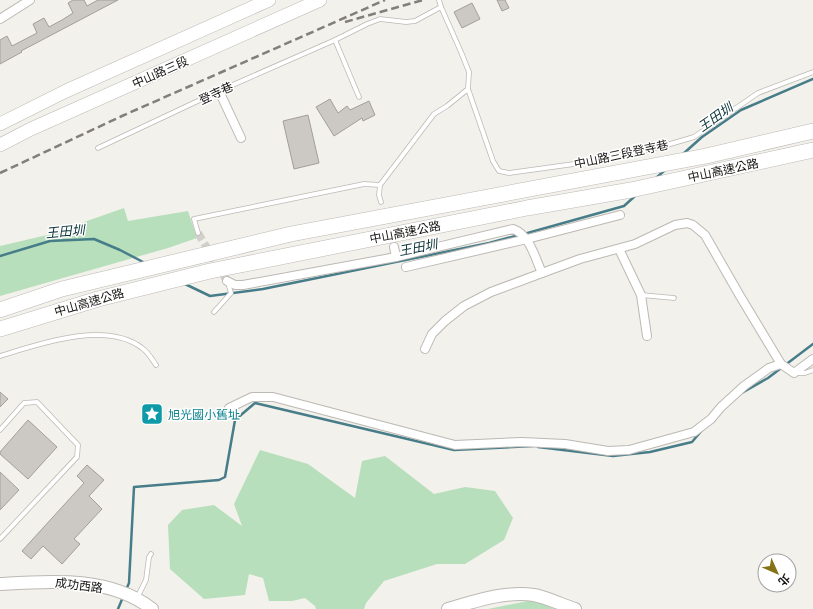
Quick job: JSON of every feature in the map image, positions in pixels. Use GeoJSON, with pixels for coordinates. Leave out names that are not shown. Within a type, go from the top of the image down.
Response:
{"type":"FeatureCollection","features":[{"type":"Feature","properties":{"kind":"highway","name":"中山高速公路"},"geometry":{"type":"LineString","coordinates":[[0,310],[62,289],[292,234],[706,156],[813,131]]}},
{"type":"Feature","properties":{"kind":"highway","name":"中山高速公路"},"geometry":{"type":"LineString","coordinates":[[0,329],[98,299],[210,271],[527,208],[631,190],[813,150]]}},
{"type":"Feature","properties":{"kind":"main road","name":"中山路三段"},"geometry":{"type":"LineString","coordinates":[[0,124],[66,92],[269,0]]}},
{"type":"Feature","properties":{"kind":"main road","name":"中山路三段"},"geometry":{"type":"LineString","coordinates":[[0,145],[31,129],[320,0]]}},
{"type":"Feature","properties":{"kind":"street"},"geometry":{"type":"LineString","coordinates":[[0,19],[30,0]]}},
{"type":"Feature","properties":{"kind":"street"},"geometry":{"type":"LineString","coordinates":[[219,91],[241,138]]}},
{"type":"Feature","properties":{"kind":"street"},"geometry":{"type":"LineString","coordinates":[[406,267],[527,240],[620,215]]}},
{"type":"Feature","properties":{"kind":"street"},"geometry":{"type":"LineString","coordinates":[[425,349],[432,334],[446,321],[464,306],[491,292],[580,259],[635,244],[675,225],[687,223],[693,224],[705,235],[783,366],[794,373],[813,359]]}},
{"type":"Feature","properties":{"kind":"street"},"geometry":{"type":"LineString","coordinates":[[228,281],[235,285],[243,285],[396,257],[513,229],[519,231],[527,240],[542,273]]}},
{"type":"Feature","properties":{"kind":"street"},"geometry":{"type":"LineString","coordinates":[[394,247],[396,257]]}},
{"type":"Feature","properties":{"kind":"street"},"geometry":{"type":"LineString","coordinates":[[619,249],[641,295],[647,336]]}},
{"type":"Feature","properties":{"kind":"street"},"geometry":{"type":"LineString","coordinates":[[229,408],[252,397],[273,397],[454,445],[522,442],[565,444],[608,451],[629,450],[694,432],[711,419],[721,407],[744,386],[769,368],[783,366]]}},
{"type":"Feature","properties":{"kind":"street","name":"成功西路"},"geometry":{"type":"LineString","coordinates":[[0,584],[49,581],[102,586],[136,598],[152,609]]}},
{"type":"Feature","properties":{"kind":"street"},"geometry":{"type":"LineString","coordinates":[[448,609],[488,597],[515,594],[534,595],[575,609]]}},
{"type":"Feature","properties":{"kind":"lane","name":"中山路三段登寺巷"},"geometry":{"type":"LineString","coordinates":[[439,0],[441,8],[469,72],[468,89],[493,161],[499,171],[509,173],[574,164],[660,147],[694,137],[758,93],[813,72]]}},
{"type":"Feature","properties":{"kind":"lane","name":"登寺巷"},"geometry":{"type":"LineString","coordinates":[[98,148],[219,91],[380,19],[406,22],[415,21],[441,8]]}},
{"type":"Feature","properties":{"kind":"lane"},"geometry":{"type":"LineString","coordinates":[[335,40],[359,97]]}},
{"type":"Feature","properties":{"kind":"lane"},"geometry":{"type":"LineString","coordinates":[[381,202],[379,195],[380,185],[434,114],[447,106],[468,89]]}},
{"type":"Feature","properties":{"kind":"lane"},"geometry":{"type":"LineString","coordinates":[[198,233],[194,219],[364,184],[380,185]]}},
{"type":"Feature","properties":{"kind":"lane"},"geometry":{"type":"LineString","coordinates":[[214,312],[231,293],[228,281]]}},
{"type":"Feature","properties":{"kind":"lane"},"geometry":{"type":"LineString","coordinates":[[641,295],[674,298]]}},
{"type":"Feature","properties":{"kind":"lane"},"geometry":{"type":"LineString","coordinates":[[0,356],[39,344],[85,334],[112,336],[134,342],[144,349],[156,365]]}},
{"type":"Feature","properties":{"kind":"lane"},"geometry":{"type":"LineString","coordinates":[[794,373],[805,373],[813,370]]}},
{"type":"Feature","properties":{"kind":"lane"},"geometry":{"type":"LineString","coordinates":[[0,430],[24,403],[37,402],[78,445],[77,457],[0,539]]}},
{"type":"Feature","properties":{"kind":"lane"},"geometry":{"type":"LineString","coordinates":[[136,598],[146,580],[148,557],[151,554]]}},
{"type":"Feature","properties":{"kind":"green space"},"geometry":{"type":"Polygon","coordinates":[[[124,208],[128,221],[188,211],[197,238],[168,248],[0,296],[0,246],[47,235],[124,208]]]}},
{"type":"Feature","properties":{"kind":"green space"},"geometry":{"type":"Polygon","coordinates":[[[260,450],[308,464],[355,498],[362,461],[385,456],[434,494],[465,487],[495,491],[513,518],[504,540],[465,564],[437,564],[384,581],[366,603],[364,609],[316,609],[315,606],[305,598],[292,601],[269,601],[263,578],[249,574],[245,595],[204,599],[170,569],[168,525],[182,510],[214,505],[242,526],[234,504],[260,450]]]}},
{"type":"Feature","properties":{"kind":"green space"},"geometry":{"type":"Polygon","coordinates":[[[533,600],[554,609],[488,609],[533,600]]]}},
{"type":"Feature","properties":{"kind":"building"},"geometry":{"type":"Polygon","coordinates":[[[73,0],[84,0],[87,6],[98,0],[118,0],[21,51],[22,52],[0,64],[0,40],[7,36],[12,46],[37,33],[33,24],[44,18],[49,27],[62,20],[73,13],[68,3],[73,0]]]}},
{"type":"Feature","properties":{"kind":"building"},"geometry":{"type":"Polygon","coordinates":[[[497,0],[505,0],[509,8],[502,11],[497,0]]]}},
{"type":"Feature","properties":{"kind":"building"},"geometry":{"type":"Polygon","coordinates":[[[472,3],[480,19],[462,28],[454,12],[472,3]]]}},
{"type":"Feature","properties":{"kind":"building"},"geometry":{"type":"Polygon","coordinates":[[[330,99],[338,113],[347,106],[350,110],[369,101],[375,115],[363,121],[362,118],[334,136],[316,107],[330,99]]]}},
{"type":"Feature","properties":{"kind":"building"},"geometry":{"type":"Polygon","coordinates":[[[308,115],[319,163],[294,169],[283,121],[308,115]]]}},
{"type":"Feature","properties":{"kind":"building"},"geometry":{"type":"Polygon","coordinates":[[[0,392],[8,399],[0,407],[0,392]]]}},
{"type":"Feature","properties":{"kind":"building"},"geometry":{"type":"Polygon","coordinates":[[[28,420],[57,447],[28,479],[0,454],[0,452],[28,420]]]}},
{"type":"Feature","properties":{"kind":"building"},"geometry":{"type":"Polygon","coordinates":[[[87,465],[104,480],[89,496],[102,509],[74,539],[80,544],[62,564],[43,546],[31,559],[22,551],[84,483],[77,476],[87,465]]]}},
{"type":"Feature","properties":{"kind":"building"},"geometry":{"type":"Polygon","coordinates":[[[0,472],[19,490],[0,510],[0,472]]]}},
{"type":"Feature","properties":{"kind":"waterway","name":"王田圳"},"geometry":{"type":"LineString","coordinates":[[683,154],[702,137],[741,110],[813,79]]}},
{"type":"Feature","properties":{"kind":"waterway","name":"王田圳"},"geometry":{"type":"LineString","coordinates":[[656,178],[664,171]]}},
{"type":"Feature","properties":{"kind":"waterway","name":"王田圳"},"geometry":{"type":"LineString","coordinates":[[524,234],[624,206],[635,196]]}},
{"type":"Feature","properties":{"kind":"waterway","name":"王田圳"},"geometry":{"type":"LineString","coordinates":[[185,284],[210,296],[263,289],[489,243],[519,235]]}},
{"type":"Feature","properties":{"kind":"waterway","name":"王田圳"},"geometry":{"type":"LineString","coordinates":[[0,256],[50,241],[94,239],[145,263]]}},
{"type":"Feature","properties":{"kind":"waterway"},"geometry":{"type":"LineString","coordinates":[[740,394],[768,378],[813,344]]}},
{"type":"Feature","properties":{"kind":"waterway"},"geometry":{"type":"LineString","coordinates":[[126,590],[129,583],[134,487],[219,480],[225,477],[235,420],[255,403],[454,450],[533,446]]}},
{"type":"Feature","properties":{"kind":"waterway"},"geometry":{"type":"LineString","coordinates":[[538,447],[613,456],[650,452],[692,442],[703,429]]}},
{"type":"Feature","properties":{"kind":"waterway"},"geometry":{"type":"LineString","coordinates":[[118,609],[123,597]]}},
{"type":"Feature","properties":{"kind":"tunnel"},"geometry":{"type":"LineString","coordinates":[[198,233],[227,281]]}},
{"type":"Feature","properties":{"kind":"railway"},"geometry":{"type":"LineString","coordinates":[[0,173],[122,116],[385,0]]}},
{"type":"Feature","properties":{"kind":"railway"},"geometry":{"type":"LineString","coordinates":[[345,22],[423,0]]}},
{"type":"Feature","properties":{"kind":"place","name":"旭光國小舊址"},"geometry":{"type":"Point","coordinates":[152,414]}}]}
